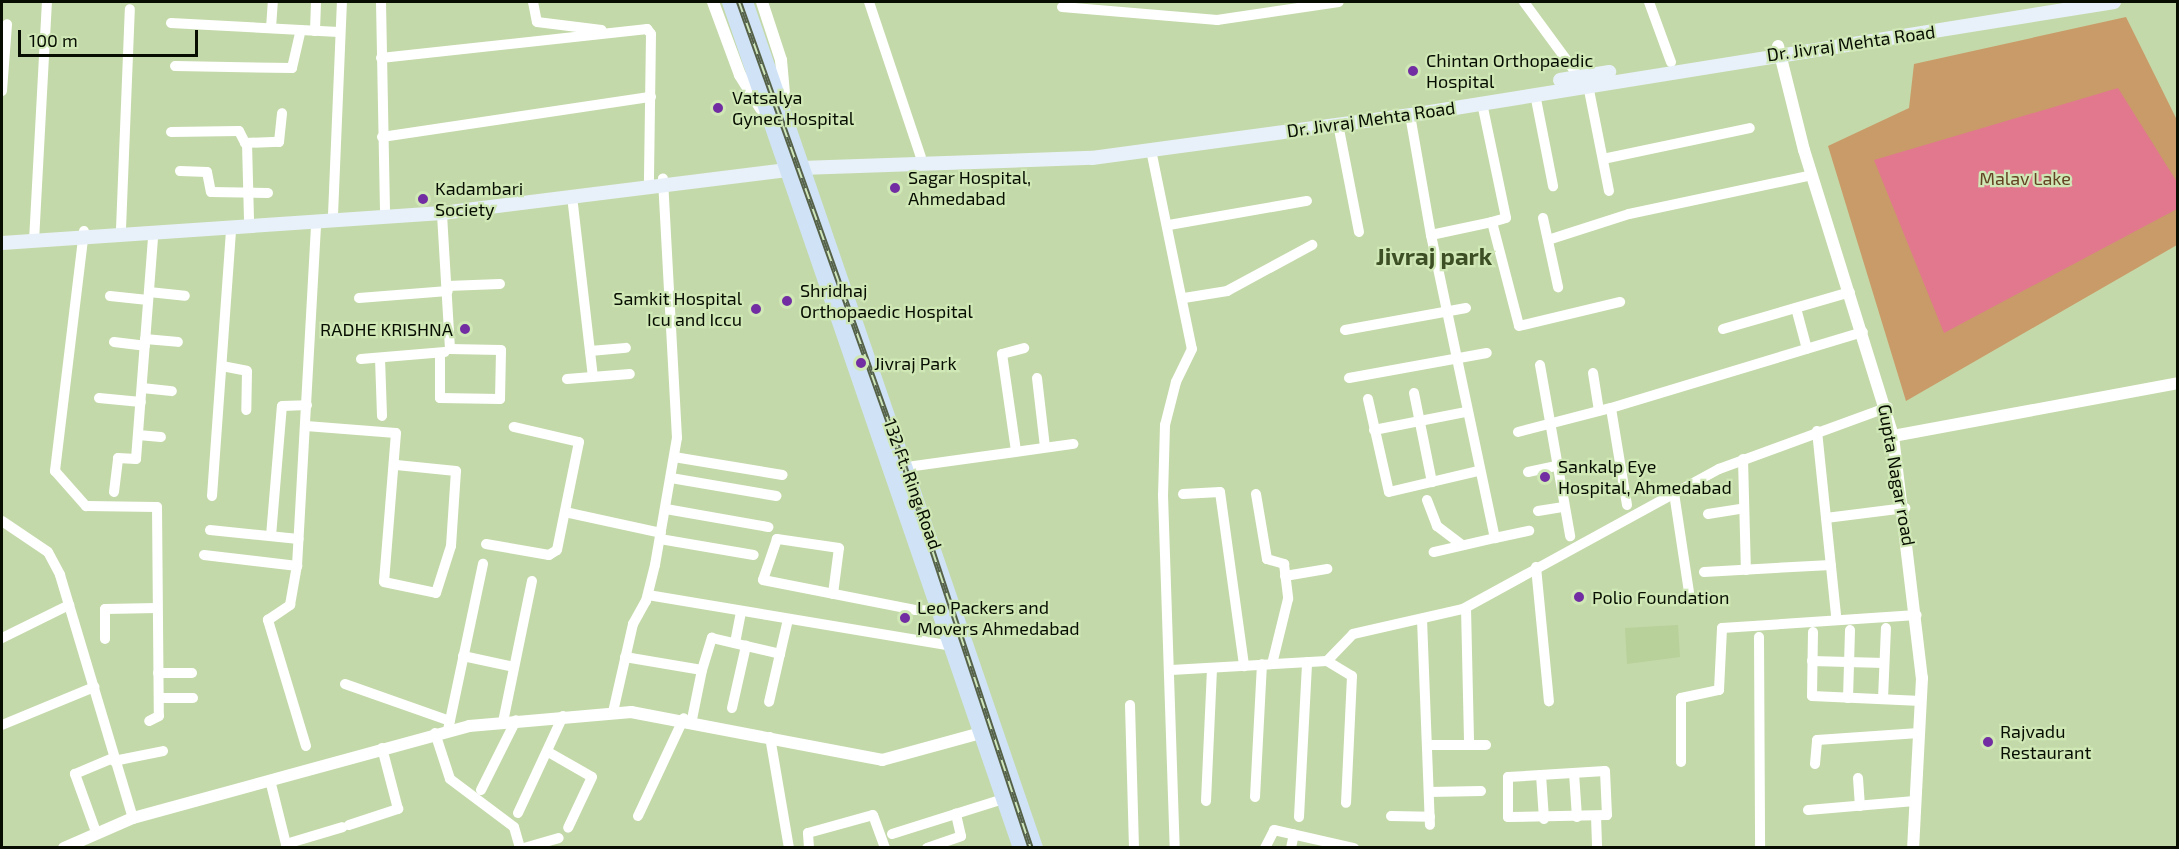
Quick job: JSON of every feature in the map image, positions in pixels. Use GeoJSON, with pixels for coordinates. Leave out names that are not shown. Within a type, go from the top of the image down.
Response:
{"type":"FeatureCollection","features":[{"type":"Feature","properties":{"kind":"main road"},"geometry":{"type":"LineString","coordinates":[[730,2],[762,71]]}},
{"type":"Feature","properties":{"kind":"main road"},"geometry":{"type":"LineString","coordinates":[[745,2],[762,71]]}},
{"type":"Feature","properties":{"kind":"main road"},"geometry":{"type":"LineString","coordinates":[[84,235],[121,229],[385,211],[793,166],[1139,144],[1584,81],[1671,62],[1779,49],[2070,2]]}},
{"type":"Feature","properties":{"kind":"main road","name":"Dr. Jivraj Mehta Road"},"geometry":{"type":"LineString","coordinates":[[793,166],[1092,158],[1410,115],[1535,94],[1584,81],[1779,49],[1917,36],[2114,2]]}},
{"type":"Feature","properties":{"kind":"main road","name":"132 Ft. Ring Road"},"geometry":{"type":"LineString","coordinates":[[762,71],[953,646],[991,730],[1006,798],[1021,848]]}},
{"type":"Feature","properties":{"kind":"main road","name":"132 Ft. Ring Road"},"geometry":{"type":"LineString","coordinates":[[793,166],[907,466],[991,730],[1035,848]]}},
{"type":"Feature","properties":{"kind":"main road"},"geometry":{"type":"LineString","coordinates":[[2,243],[34,238],[84,235],[153,236],[442,213],[572,196],[659,181]]}},
{"type":"Feature","properties":{"kind":"main road"},"geometry":{"type":"LineString","coordinates":[[2,235],[34,238]]}},
{"type":"Feature","properties":{"kind":"street"},"geometry":{"type":"LineString","coordinates":[[34,238],[47,2]]}},
{"type":"Feature","properties":{"kind":"street"},"geometry":{"type":"LineString","coordinates":[[272,28],[273,2]]}},
{"type":"Feature","properties":{"kind":"street"},"geometry":{"type":"LineString","coordinates":[[315,31],[316,2]]}},
{"type":"Feature","properties":{"kind":"street"},"geometry":{"type":"LineString","coordinates":[[333,215],[342,2]]}},
{"type":"Feature","properties":{"kind":"street"},"geometry":{"type":"LineString","coordinates":[[381,2],[385,211]]}},
{"type":"Feature","properties":{"kind":"street"},"geometry":{"type":"LineString","coordinates":[[534,2],[537,22],[618,33]]}},
{"type":"Feature","properties":{"kind":"street"},"geometry":{"type":"LineString","coordinates":[[713,2],[740,75],[779,125]]}},
{"type":"Feature","properties":{"kind":"street"},"geometry":{"type":"LineString","coordinates":[[762,2],[781,60],[779,125]]}},
{"type":"Feature","properties":{"kind":"street"},"geometry":{"type":"LineString","coordinates":[[869,2],[921,157]]}},
{"type":"Feature","properties":{"kind":"street"},"geometry":{"type":"LineString","coordinates":[[1062,7],[1217,20],[1340,2]]}},
{"type":"Feature","properties":{"kind":"street"},"geometry":{"type":"LineString","coordinates":[[1524,2],[1584,81],[1609,191]]}},
{"type":"Feature","properties":{"kind":"street"},"geometry":{"type":"LineString","coordinates":[[1649,2],[1671,62]]}},
{"type":"Feature","properties":{"kind":"street"},"geometry":{"type":"LineString","coordinates":[[121,229],[130,9]]}},
{"type":"Feature","properties":{"kind":"street"},"geometry":{"type":"LineString","coordinates":[[171,23],[339,32]]}},
{"type":"Feature","properties":{"kind":"street"},"geometry":{"type":"LineString","coordinates":[[2,91],[7,24]]}},
{"type":"Feature","properties":{"kind":"street"},"geometry":{"type":"LineString","coordinates":[[175,66],[292,68],[301,30]]}},
{"type":"Feature","properties":{"kind":"street"},"geometry":{"type":"LineString","coordinates":[[381,58],[650,31],[651,97],[679,400],[674,457],[661,536],[648,595],[625,657],[613,712]]}},
{"type":"Feature","properties":{"kind":"street","name":"Gupta Nagar road"},"geometry":{"type":"LineString","coordinates":[[1779,49],[1812,175],[1888,406],[1905,508],[1917,615],[1921,700],[1913,848]]}},
{"type":"Feature","properties":{"kind":"street"},"geometry":{"type":"LineString","coordinates":[[1535,94],[1553,186]]}},
{"type":"Feature","properties":{"kind":"street"},"geometry":{"type":"LineString","coordinates":[[382,137],[651,97]]}},
{"type":"Feature","properties":{"kind":"street"},"geometry":{"type":"LineString","coordinates":[[1431,235],[1506,218],[1482,103]]}},
{"type":"Feature","properties":{"kind":"street"},"geometry":{"type":"LineString","coordinates":[[247,143],[281,141],[282,113]]}},
{"type":"Feature","properties":{"kind":"street"},"geometry":{"type":"LineString","coordinates":[[1410,115],[1455,359],[1478,471],[1495,538]]}},
{"type":"Feature","properties":{"kind":"street"},"geometry":{"type":"LineString","coordinates":[[1338,124],[1359,232]]}},
{"type":"Feature","properties":{"kind":"street"},"geometry":{"type":"LineString","coordinates":[[1603,159],[1750,128]]}},
{"type":"Feature","properties":{"kind":"street"},"geometry":{"type":"LineString","coordinates":[[171,132],[239,131],[247,143],[249,221]]}},
{"type":"Feature","properties":{"kind":"street"},"geometry":{"type":"LineString","coordinates":[[1151,150],[1169,225],[1192,349],[1176,382],[1165,437],[1162,561],[1170,670],[1175,848]]}},
{"type":"Feature","properties":{"kind":"street"},"geometry":{"type":"LineString","coordinates":[[180,171],[207,172],[211,192],[268,193]]}},
{"type":"Feature","properties":{"kind":"street"},"geometry":{"type":"LineString","coordinates":[[1548,240],[1629,214],[1812,175]]}},
{"type":"Feature","properties":{"kind":"street"},"geometry":{"type":"LineString","coordinates":[[572,196],[593,377]]}},
{"type":"Feature","properties":{"kind":"street"},"geometry":{"type":"LineString","coordinates":[[1169,225],[1307,201]]}},
{"type":"Feature","properties":{"kind":"street"},"geometry":{"type":"LineString","coordinates":[[442,213],[450,349]]}},
{"type":"Feature","properties":{"kind":"street"},"geometry":{"type":"LineString","coordinates":[[1543,218],[1558,287]]}},
{"type":"Feature","properties":{"kind":"street"},"geometry":{"type":"LineString","coordinates":[[1492,222],[1519,326],[1620,302]]}},
{"type":"Feature","properties":{"kind":"street"},"geometry":{"type":"LineString","coordinates":[[306,746],[268,623],[270,616],[290,605],[297,566],[316,224]]}},
{"type":"Feature","properties":{"kind":"street"},"geometry":{"type":"LineString","coordinates":[[212,496],[231,230]]}},
{"type":"Feature","properties":{"kind":"street"},"geometry":{"type":"LineString","coordinates":[[84,235],[55,471],[86,506],[155,505],[159,717],[149,721]]}},
{"type":"Feature","properties":{"kind":"street"},"geometry":{"type":"LineString","coordinates":[[114,492],[118,458],[136,459],[153,236]]}},
{"type":"Feature","properties":{"kind":"street"},"geometry":{"type":"LineString","coordinates":[[1184,298],[1227,291],[1312,245]]}},
{"type":"Feature","properties":{"kind":"street"},"geometry":{"type":"LineString","coordinates":[[359,298],[500,284]]}},
{"type":"Feature","properties":{"kind":"street"},"geometry":{"type":"LineString","coordinates":[[1723,328],[1850,292]]}},
{"type":"Feature","properties":{"kind":"street"},"geometry":{"type":"LineString","coordinates":[[110,296],[185,296]]}},
{"type":"Feature","properties":{"kind":"street"},"geometry":{"type":"LineString","coordinates":[[1345,330],[1466,308]]}},
{"type":"Feature","properties":{"kind":"street"},"geometry":{"type":"LineString","coordinates":[[1796,308],[1807,349]]}},
{"type":"Feature","properties":{"kind":"street"},"geometry":{"type":"LineString","coordinates":[[1518,432],[1605,410],[1863,332]]}},
{"type":"Feature","properties":{"kind":"street"},"geometry":{"type":"LineString","coordinates":[[114,342],[178,342]]}},
{"type":"Feature","properties":{"kind":"street"},"geometry":{"type":"LineString","coordinates":[[590,351],[626,348]]}},
{"type":"Feature","properties":{"kind":"street"},"geometry":{"type":"LineString","coordinates":[[1016,451],[1002,354],[1024,348]]}},
{"type":"Feature","properties":{"kind":"street"},"geometry":{"type":"LineString","coordinates":[[361,358],[440,356],[450,349],[501,350],[500,399],[440,398],[440,356]]}},
{"type":"Feature","properties":{"kind":"street"},"geometry":{"type":"LineString","coordinates":[[1349,378],[1487,353]]}},
{"type":"Feature","properties":{"kind":"street"},"geometry":{"type":"LineString","coordinates":[[380,358],[382,416]]}},
{"type":"Feature","properties":{"kind":"street"},"geometry":{"type":"LineString","coordinates":[[1540,365],[1548,424],[1570,536]]}},
{"type":"Feature","properties":{"kind":"street"},"geometry":{"type":"LineString","coordinates":[[222,366],[247,371],[246,410]]}},
{"type":"Feature","properties":{"kind":"street"},"geometry":{"type":"LineString","coordinates":[[1593,373],[1605,410],[1627,505]]}},
{"type":"Feature","properties":{"kind":"street"},"geometry":{"type":"LineString","coordinates":[[567,379],[630,374]]}},
{"type":"Feature","properties":{"kind":"street"},"geometry":{"type":"LineString","coordinates":[[1037,378],[1046,447]]}},
{"type":"Feature","properties":{"kind":"street"},"geometry":{"type":"LineString","coordinates":[[1893,436],[2178,383]]}},
{"type":"Feature","properties":{"kind":"street"},"geometry":{"type":"LineString","coordinates":[[142,388],[172,391]]}},
{"type":"Feature","properties":{"kind":"street"},"geometry":{"type":"LineString","coordinates":[[1414,393],[1432,482]]}},
{"type":"Feature","properties":{"kind":"street"},"geometry":{"type":"LineString","coordinates":[[99,398],[141,402]]}},
{"type":"Feature","properties":{"kind":"street"},"geometry":{"type":"LineString","coordinates":[[1368,399],[1385,489],[1394,492],[1478,471]]}},
{"type":"Feature","properties":{"kind":"street"},"geometry":{"type":"LineString","coordinates":[[271,536],[282,406],[307,405]]}},
{"type":"Feature","properties":{"kind":"street"},"geometry":{"type":"LineString","coordinates":[[1327,661],[1353,634],[1466,608],[1536,567],[1743,459],[1888,406]]}},
{"type":"Feature","properties":{"kind":"street"},"geometry":{"type":"LineString","coordinates":[[1374,430],[1466,412]]}},
{"type":"Feature","properties":{"kind":"street"},"geometry":{"type":"LineString","coordinates":[[306,426],[392,431],[398,436],[384,582],[436,593],[451,546],[456,471],[396,465]]}},
{"type":"Feature","properties":{"kind":"street"},"geometry":{"type":"LineString","coordinates":[[486,544],[555,554],[579,442],[514,427]]}},
{"type":"Feature","properties":{"kind":"street"},"geometry":{"type":"LineString","coordinates":[[1817,431],[1836,616]]}},
{"type":"Feature","properties":{"kind":"street"},"geometry":{"type":"LineString","coordinates":[[138,435],[161,437]]}},
{"type":"Feature","properties":{"kind":"street"},"geometry":{"type":"LineString","coordinates":[[907,466],[1073,444]]}},
{"type":"Feature","properties":{"kind":"street"},"geometry":{"type":"LineString","coordinates":[[674,457],[783,475]]}},
{"type":"Feature","properties":{"kind":"street"},"geometry":{"type":"LineString","coordinates":[[1743,459],[1746,570]]}},
{"type":"Feature","properties":{"kind":"street"},"geometry":{"type":"LineString","coordinates":[[1528,472],[1556,466]]}},
{"type":"Feature","properties":{"kind":"street"},"geometry":{"type":"LineString","coordinates":[[671,478],[776,496]]}},
{"type":"Feature","properties":{"kind":"street"},"geometry":{"type":"LineString","coordinates":[[1183,494],[1220,492],[1244,666]]}},
{"type":"Feature","properties":{"kind":"street"},"geometry":{"type":"LineString","coordinates":[[1255,797],[1267,664],[1288,608],[1286,576],[1282,562],[1267,559],[1256,494]]}},
{"type":"Feature","properties":{"kind":"street"},"geometry":{"type":"LineString","coordinates":[[1674,494],[1689,592]]}},
{"type":"Feature","properties":{"kind":"street"},"geometry":{"type":"LineString","coordinates":[[1427,500],[1437,526],[1462,545]]}},
{"type":"Feature","properties":{"kind":"street"},"geometry":{"type":"LineString","coordinates":[[1538,511],[1564,507]]}},
{"type":"Feature","properties":{"kind":"street"},"geometry":{"type":"LineString","coordinates":[[1708,514],[1744,508]]}},
{"type":"Feature","properties":{"kind":"street"},"geometry":{"type":"LineString","coordinates":[[1826,518],[1905,508]]}},
{"type":"Feature","properties":{"kind":"street"},"geometry":{"type":"LineString","coordinates":[[666,509],[768,526]]}},
{"type":"Feature","properties":{"kind":"street"},"geometry":{"type":"LineString","coordinates":[[565,512],[661,536],[754,555]]}},
{"type":"Feature","properties":{"kind":"street"},"geometry":{"type":"LineString","coordinates":[[2,520],[48,552],[69,605],[114,760],[134,818]]}},
{"type":"Feature","properties":{"kind":"street"},"geometry":{"type":"LineString","coordinates":[[210,530],[299,539]]}},
{"type":"Feature","properties":{"kind":"street"},"geometry":{"type":"LineString","coordinates":[[1434,552],[1529,531]]}},
{"type":"Feature","properties":{"kind":"street"},"geometry":{"type":"LineString","coordinates":[[833,594],[839,548],[777,539],[763,580],[833,594],[941,611]]}},
{"type":"Feature","properties":{"kind":"street"},"geometry":{"type":"LineString","coordinates":[[204,555],[297,566]]}},
{"type":"Feature","properties":{"kind":"street"},"geometry":{"type":"LineString","coordinates":[[449,726],[483,564]]}},
{"type":"Feature","properties":{"kind":"street"},"geometry":{"type":"LineString","coordinates":[[1704,572],[1831,565]]}},
{"type":"Feature","properties":{"kind":"street"},"geometry":{"type":"LineString","coordinates":[[1536,567],[1549,701]]}},
{"type":"Feature","properties":{"kind":"street"},"geometry":{"type":"LineString","coordinates":[[1286,576],[1327,569]]}},
{"type":"Feature","properties":{"kind":"street"},"geometry":{"type":"LineString","coordinates":[[503,722],[532,581]]}},
{"type":"Feature","properties":{"kind":"street"},"geometry":{"type":"LineString","coordinates":[[648,595],[741,613],[953,646]]}},
{"type":"Feature","properties":{"kind":"street"},"geometry":{"type":"LineString","coordinates":[[2,638],[69,605]]}},
{"type":"Feature","properties":{"kind":"street"},"geometry":{"type":"LineString","coordinates":[[105,639],[105,609],[157,608]]}},
{"type":"Feature","properties":{"kind":"street"},"geometry":{"type":"LineString","coordinates":[[1466,608],[1469,745]]}},
{"type":"Feature","properties":{"kind":"street"},"geometry":{"type":"LineString","coordinates":[[732,708],[740,645],[741,613]]}},
{"type":"Feature","properties":{"kind":"street"},"geometry":{"type":"LineString","coordinates":[[1681,762],[1681,698],[1719,690],[1722,628],[1836,616],[1917,615]]}},
{"type":"Feature","properties":{"kind":"street"},"geometry":{"type":"LineString","coordinates":[[769,702],[788,619]]}},
{"type":"Feature","properties":{"kind":"street"},"geometry":{"type":"LineString","coordinates":[[1391,816],[1430,821],[1422,619]]}},
{"type":"Feature","properties":{"kind":"street"},"geometry":{"type":"LineString","coordinates":[[1883,699],[1886,628]]}},
{"type":"Feature","properties":{"kind":"street"},"geometry":{"type":"LineString","coordinates":[[1848,698],[1850,630]]}},
{"type":"Feature","properties":{"kind":"street"},"geometry":{"type":"LineString","coordinates":[[1813,632],[1812,696],[1921,700]]}},
{"type":"Feature","properties":{"kind":"street"},"geometry":{"type":"LineString","coordinates":[[1759,637],[1760,848]]}},
{"type":"Feature","properties":{"kind":"street"},"geometry":{"type":"LineString","coordinates":[[638,816],[688,719],[712,638],[780,654]]}},
{"type":"Feature","properties":{"kind":"street"},"geometry":{"type":"LineString","coordinates":[[463,656],[514,667]]}},
{"type":"Feature","properties":{"kind":"street"},"geometry":{"type":"LineString","coordinates":[[625,657],[702,670]]}},
{"type":"Feature","properties":{"kind":"street"},"geometry":{"type":"LineString","coordinates":[[1170,670],[1327,661],[1353,676],[1347,803]]}},
{"type":"Feature","properties":{"kind":"street"},"geometry":{"type":"LineString","coordinates":[[1812,661],[1884,663]]}},
{"type":"Feature","properties":{"kind":"street"},"geometry":{"type":"LineString","coordinates":[[1299,817],[1307,662]]}},
{"type":"Feature","properties":{"kind":"street"},"geometry":{"type":"LineString","coordinates":[[1206,801],[1212,668]]}},
{"type":"Feature","properties":{"kind":"street"},"geometry":{"type":"LineString","coordinates":[[158,673],[192,673]]}},
{"type":"Feature","properties":{"kind":"street"},"geometry":{"type":"LineString","coordinates":[[345,684],[449,726]]}},
{"type":"Feature","properties":{"kind":"street"},"geometry":{"type":"LineString","coordinates":[[2,725],[94,687]]}},
{"type":"Feature","properties":{"kind":"street"},"geometry":{"type":"LineString","coordinates":[[159,698],[192,698]]}},
{"type":"Feature","properties":{"kind":"street"},"geometry":{"type":"LineString","coordinates":[[1130,705],[1134,848]]}},
{"type":"Feature","properties":{"kind":"street"},"geometry":{"type":"LineString","coordinates":[[63,848],[96,832],[134,818],[435,733],[449,726],[613,712],[688,719],[882,760],[991,730]]}},
{"type":"Feature","properties":{"kind":"street"},"geometry":{"type":"LineString","coordinates":[[518,813],[550,753],[563,716]]}},
{"type":"Feature","properties":{"kind":"street"},"geometry":{"type":"LineString","coordinates":[[481,790],[516,720]]}},
{"type":"Feature","properties":{"kind":"street"},"geometry":{"type":"LineString","coordinates":[[435,733],[450,780],[514,827],[522,848],[559,838]]}},
{"type":"Feature","properties":{"kind":"street"},"geometry":{"type":"LineString","coordinates":[[1815,764],[1817,740],[1919,733]]}},
{"type":"Feature","properties":{"kind":"street"},"geometry":{"type":"LineString","coordinates":[[770,737],[789,848]]}},
{"type":"Feature","properties":{"kind":"street"},"geometry":{"type":"LineString","coordinates":[[1427,745],[1486,745]]}},
{"type":"Feature","properties":{"kind":"street"},"geometry":{"type":"LineString","coordinates":[[270,780],[286,846],[398,808],[382,748]]}},
{"type":"Feature","properties":{"kind":"street"},"geometry":{"type":"LineString","coordinates":[[96,832],[75,774],[114,760],[163,751]]}},
{"type":"Feature","properties":{"kind":"street"},"geometry":{"type":"LineString","coordinates":[[550,753],[592,777],[568,828]]}},
{"type":"Feature","properties":{"kind":"street"},"geometry":{"type":"LineString","coordinates":[[1574,773],[1577,817]]}},
{"type":"Feature","properties":{"kind":"street"},"geometry":{"type":"LineString","coordinates":[[1608,773],[1610,812],[1596,816],[1544,819],[1508,817],[1506,780],[1541,775],[1608,773]]}},
{"type":"Feature","properties":{"kind":"street"},"geometry":{"type":"LineString","coordinates":[[1541,775],[1544,819]]}},
{"type":"Feature","properties":{"kind":"street"},"geometry":{"type":"LineString","coordinates":[[1858,778],[1860,806]]}},
{"type":"Feature","properties":{"kind":"street"},"geometry":{"type":"LineString","coordinates":[[1429,792],[1481,791]]}},
{"type":"Feature","properties":{"kind":"street"},"geometry":{"type":"LineString","coordinates":[[892,834],[1006,798]]}},
{"type":"Feature","properties":{"kind":"street"},"geometry":{"type":"LineString","coordinates":[[1808,810],[1915,801]]}},
{"type":"Feature","properties":{"kind":"street"},"geometry":{"type":"LineString","coordinates":[[927,848],[961,836],[956,814]]}},
{"type":"Feature","properties":{"kind":"street"},"geometry":{"type":"LineString","coordinates":[[809,848],[808,833],[873,815],[885,848]]}},
{"type":"Feature","properties":{"kind":"street"},"geometry":{"type":"LineString","coordinates":[[1596,816],[1597,848]]}},
{"type":"Feature","properties":{"kind":"street"},"geometry":{"type":"LineString","coordinates":[[1265,848],[1270,831],[1294,834],[1320,844],[1348,847]]}},
{"type":"Feature","properties":{"kind":"street"},"geometry":{"type":"LineString","coordinates":[[1291,848],[1294,834]]}},
{"type":"Feature","properties":{"kind":"shaded area"},"geometry":{"type":"Polygon","coordinates":[[[2118,88],[2177,182],[2177,209],[1944,333],[1874,160],[2118,88]]]}},
{"type":"Feature","properties":{"kind":"shaded area"},"geometry":{"type":"Polygon","coordinates":[[[1678,625],[1680,657],[1627,664],[1625,628],[1678,625]]]}},
{"type":"Feature","properties":{"kind":"green space","name":"Malav Lake"},"geometry":{"type":"Polygon","coordinates":[[[2126,17],[2177,120],[2177,245],[1906,401],[1828,146],[1909,108],[1914,64],[2126,17]]]}},
{"type":"Feature","properties":{"kind":"railway"},"geometry":{"type":"LineString","coordinates":[[739,2],[905,468],[1031,848]]}},
{"type":"Feature","properties":{"kind":"place","name":"Chintan Orthopaedic Hospital"},"geometry":{"type":"Point","coordinates":[1413,71]}},
{"type":"Feature","properties":{"kind":"place","name":"Vatsalya Gynec Hospital"},"geometry":{"type":"Point","coordinates":[718,108]}},
{"type":"Feature","properties":{"kind":"place","name":"Sagar Hospital, Ahmedabad"},"geometry":{"type":"Point","coordinates":[895,188]}},
{"type":"Feature","properties":{"kind":"place","name":"Kadambari Society"},"geometry":{"type":"Point","coordinates":[423,199]}},
{"type":"Feature","properties":{"kind":"place","name":"Shridhaj Orthopaedic Hospital"},"geometry":{"type":"Point","coordinates":[787,301]}},
{"type":"Feature","properties":{"kind":"place","name":"Samkit Hospital Icu and Iccu"},"geometry":{"type":"Point","coordinates":[756,309]}},
{"type":"Feature","properties":{"kind":"place","name":"RADHE KRISHNA"},"geometry":{"type":"Point","coordinates":[465,329]}},
{"type":"Feature","properties":{"kind":"place","name":"Jivraj Park"},"geometry":{"type":"Point","coordinates":[861,363]}},
{"type":"Feature","properties":{"kind":"place","name":"Sankalp Eye Hospital, Ahmedabad"},"geometry":{"type":"Point","coordinates":[1545,477]}},
{"type":"Feature","properties":{"kind":"place","name":"Polio Foundation"},"geometry":{"type":"Point","coordinates":[1579,597]}},
{"type":"Feature","properties":{"kind":"place","name":"Leo Packers and Movers Ahmedabad"},"geometry":{"type":"Point","coordinates":[905,618]}},
{"type":"Feature","properties":{"kind":"place","name":"Rajvadu Restaurant"},"geometry":{"type":"Point","coordinates":[1988,742]}},
{"type":"Feature","properties":{"kind":"district","name":"Jivraj park"},"geometry":{"type":"Point","coordinates":[1434,256]}}]}
